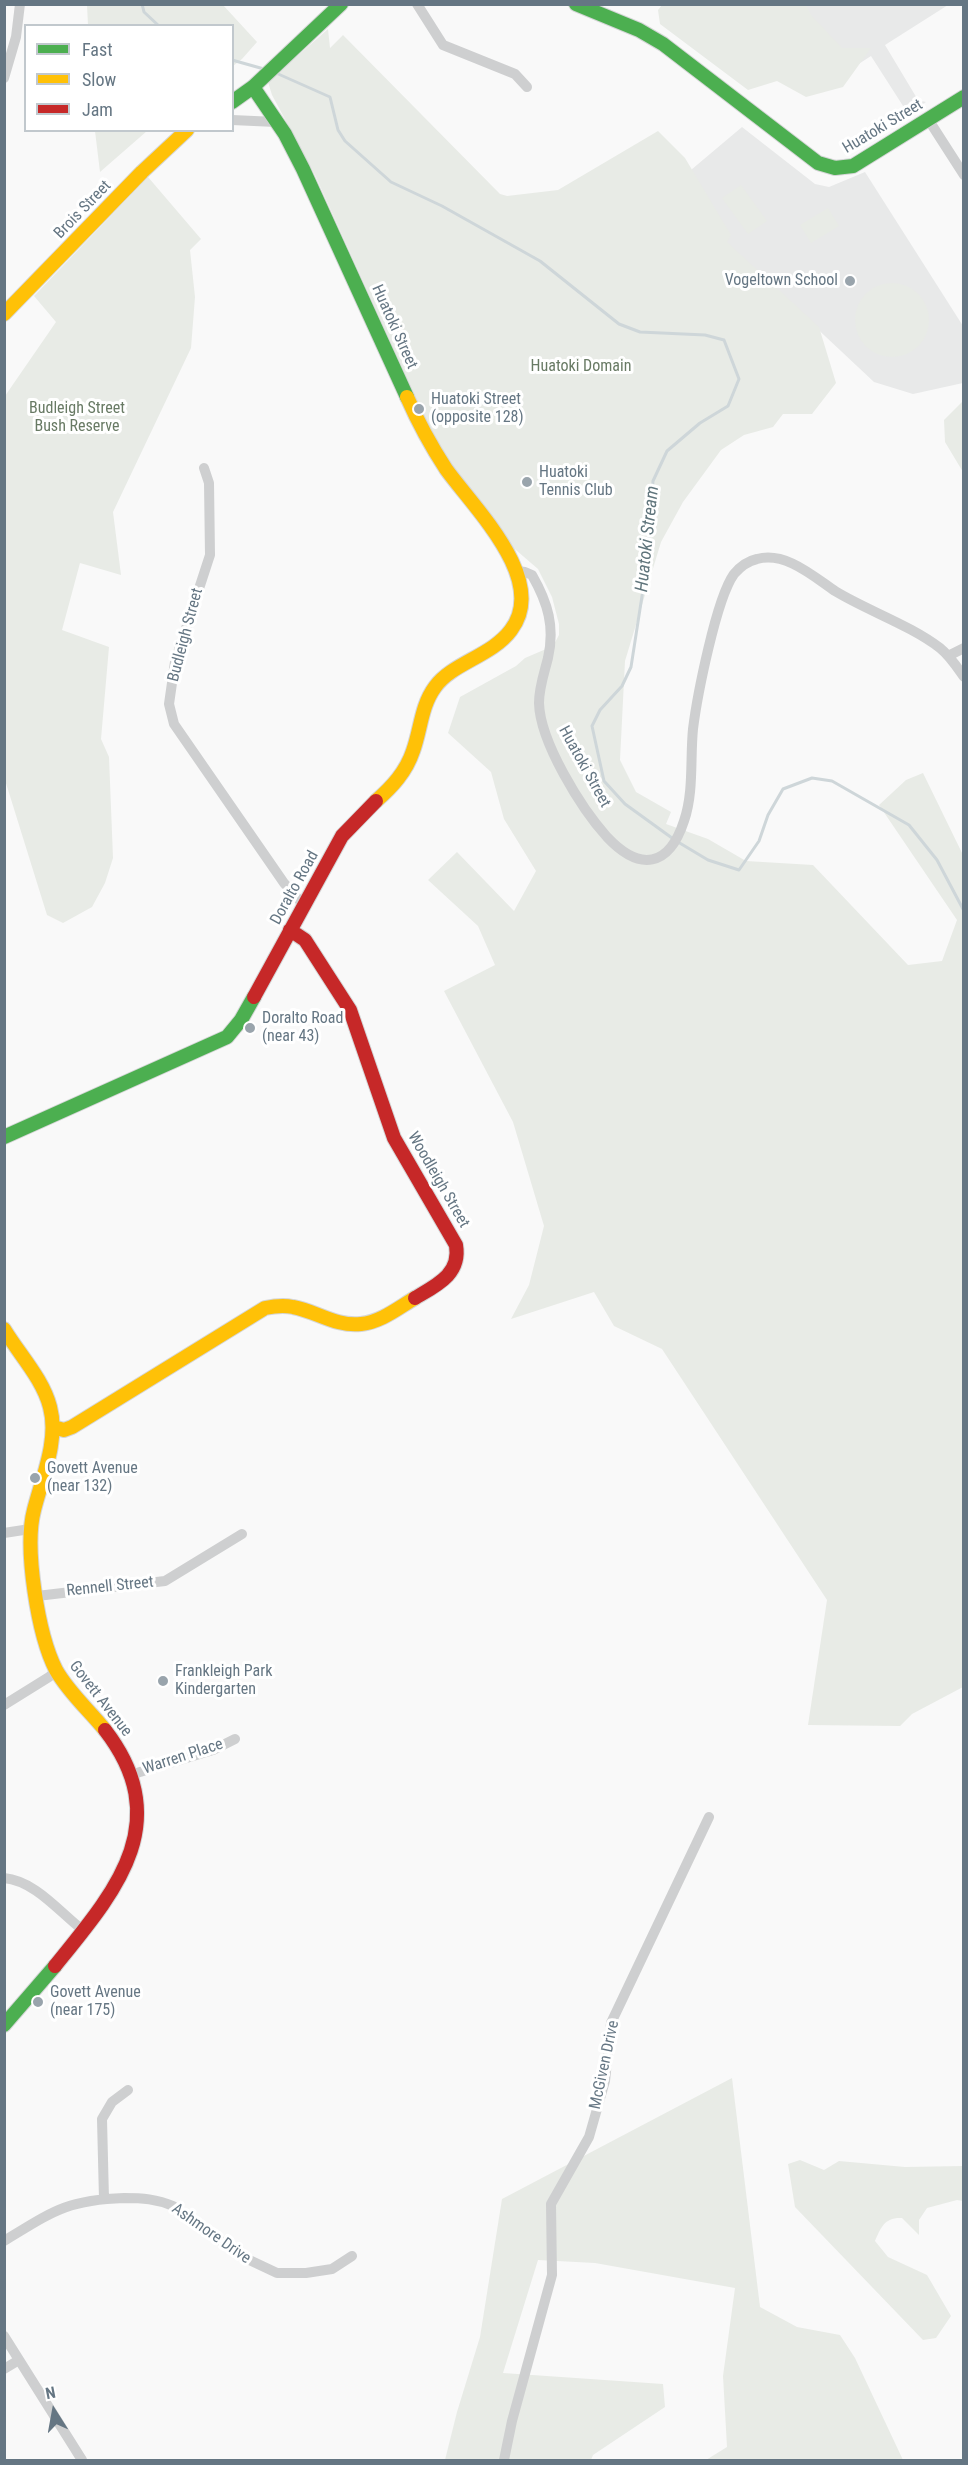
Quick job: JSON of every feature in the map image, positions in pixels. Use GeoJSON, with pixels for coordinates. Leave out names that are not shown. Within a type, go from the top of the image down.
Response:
{"type":"FeatureCollection","features":[{"type":"Feature","properties":{"kind":"street"},"geometry":{"type":"LineString","coordinates":[[4,78],[20,4]]}},
{"type":"Feature","properties":{"kind":"street"},"geometry":{"type":"LineString","coordinates":[[234,101],[258,83],[341,4]]}},
{"type":"Feature","properties":{"kind":"street"},"geometry":{"type":"LineString","coordinates":[[417,4],[443,45],[515,74],[527,87]]}},
{"type":"Feature","properties":{"kind":"street","name":"Huatoki Street"},"geometry":{"type":"LineString","coordinates":[[576,4],[639,30],[658,41],[818,163],[828,167],[851,166],[963,97]]}},
{"type":"Feature","properties":{"kind":"street","name":"Huatoki Street"},"geometry":{"type":"LineString","coordinates":[[258,83],[276,122],[285,134],[303,169],[419,423],[445,467],[510,555],[517,571],[532,575],[543,596],[551,618],[551,644],[540,685],[540,716],[545,733],[565,774],[593,818],[618,847],[637,859],[648,861],[661,858],[668,852],[684,821],[689,794],[696,712],[716,623],[729,584],[735,574],[750,561],[768,557],[788,562],[860,605],[921,636],[948,656],[963,677]]}},
{"type":"Feature","properties":{"kind":"street"},"geometry":{"type":"LineString","coordinates":[[928,119],[963,175]]}},
{"type":"Feature","properties":{"kind":"street"},"geometry":{"type":"LineString","coordinates":[[234,120],[276,122]]}},
{"type":"Feature","properties":{"kind":"street","name":"Brois Street"},"geometry":{"type":"LineString","coordinates":[[4,314],[142,172],[185,132]]}},
{"type":"Feature","properties":{"kind":"street","name":"Budleigh Street"},"geometry":{"type":"LineString","coordinates":[[204,468],[209,483],[210,555],[175,662],[170,704],[174,724],[284,883],[299,900],[306,903]]}},
{"type":"Feature","properties":{"kind":"street","name":"Doralto Road"},"geometry":{"type":"LineString","coordinates":[[4,1137],[227,1037],[241,1020],[352,821],[391,787],[409,762],[423,708],[437,683],[500,643],[517,622],[522,604],[517,571]]}},
{"type":"Feature","properties":{"kind":"street"},"geometry":{"type":"LineString","coordinates":[[948,656],[963,648]]}},
{"type":"Feature","properties":{"kind":"street","name":"Woodleigh Street"},"geometry":{"type":"LineString","coordinates":[[53,1427],[64,1430],[72,1427],[265,1308],[286,1304],[341,1324],[368,1324],[445,1280],[452,1271],[457,1258],[456,1245],[394,1138],[350,1010],[305,940],[290,930]]}},
{"type":"Feature","properties":{"kind":"street","name":"Govett Avenue"},"geometry":{"type":"LineString","coordinates":[[4,1329],[46,1397],[52,1413],[53,1427],[30,1529],[43,1633],[56,1671],[111,1737],[130,1774],[136,1811],[130,1859],[108,1901],[4,2025]]}},
{"type":"Feature","properties":{"kind":"street"},"geometry":{"type":"LineString","coordinates":[[4,1533],[30,1529]]}},
{"type":"Feature","properties":{"kind":"street","name":"Rennell Street"},"geometry":{"type":"LineString","coordinates":[[37,1596],[165,1581],[242,1534]]}},
{"type":"Feature","properties":{"kind":"street"},"geometry":{"type":"LineString","coordinates":[[4,1705],[56,1671]]}},
{"type":"Feature","properties":{"kind":"street","name":"Warren Place"},"geometry":{"type":"LineString","coordinates":[[130,1774],[213,1750],[235,1739]]}},
{"type":"Feature","properties":{"kind":"street","name":"McGiven Drive"},"geometry":{"type":"LineString","coordinates":[[504,2460],[512,2421],[552,2275],[551,2204],[569,2168],[589,2137],[604,2081],[611,2023],[709,1817]]}},
{"type":"Feature","properties":{"kind":"street"},"geometry":{"type":"LineString","coordinates":[[4,1878],[22,1882],[32,1888],[84,1931]]}},
{"type":"Feature","properties":{"kind":"street"},"geometry":{"type":"LineString","coordinates":[[104,2199],[102,2119],[112,2102],[128,2090]]}},
{"type":"Feature","properties":{"kind":"street","name":"Ashmore Drive"},"geometry":{"type":"LineString","coordinates":[[4,2241],[63,2207],[86,2200],[142,2198],[162,2201],[186,2214],[253,2263],[277,2273],[306,2273],[332,2269],[352,2256]]}},
{"type":"Feature","properties":{"kind":"street"},"geometry":{"type":"LineString","coordinates":[[4,2336],[82,2460]]}},
{"type":"Feature","properties":{"kind":"street"},"geometry":{"type":"LineString","coordinates":[[4,2369],[19,2360]]}},
{"type":"Feature","properties":{"kind":"shaded area"},"geometry":{"type":"Polygon","coordinates":[[[791,5],[948,5],[885,45],[918,100],[926,102],[903,118],[905,109],[871,56],[840,76],[791,5]]]}},
{"type":"Feature","properties":{"kind":"shaded area","name":"Vogeltown School"},"geometry":{"type":"Polygon","coordinates":[[[742,127],[815,184],[829,187],[865,172],[963,326],[963,383],[913,394],[874,382],[729,246],[672,186],[742,127]]]}},
{"type":"Feature","properties":{"kind":"green space"},"geometry":{"type":"Polygon","coordinates":[[[87,5],[223,5],[257,42],[234,65],[234,24],[88,24],[87,5]]]}},
{"type":"Feature","properties":{"kind":"green space"},"geometry":{"type":"Polygon","coordinates":[[[662,5],[806,5],[811,15],[842,48],[871,48],[843,87],[806,97],[777,81],[748,90],[660,24],[658,10],[662,5]]]}},
{"type":"Feature","properties":{"kind":"green space","name":"Huatoki Domain"},"geometry":{"type":"Polygon","coordinates":[[[328,29],[330,48],[343,35],[500,194],[507,196],[558,190],[658,131],[685,158],[731,235],[727,242],[819,327],[836,383],[812,414],[783,414],[773,427],[744,435],[721,450],[683,502],[661,542],[625,661],[620,760],[636,792],[671,812],[666,824],[708,839],[746,861],[813,865],[908,965],[942,961],[957,920],[879,805],[906,780],[923,773],[963,855],[963,1687],[912,1714],[900,1726],[808,1725],[827,1600],[662,1349],[614,1326],[594,1292],[511,1319],[529,1285],[544,1226],[513,1122],[444,991],[495,965],[478,926],[428,880],[457,852],[514,911],[536,871],[504,819],[491,772],[448,733],[460,697],[516,666],[525,658],[553,646],[559,635],[559,624],[552,597],[538,569],[495,532],[442,456],[315,175],[272,95],[268,82],[328,29]]]}},
{"type":"Feature","properties":{"kind":"green space"},"geometry":{"type":"Polygon","coordinates":[[[95,132],[146,132],[100,172],[95,132]]]}},
{"type":"Feature","properties":{"kind":"green space","name":"Budleigh Street Bush Reserve"},"geometry":{"type":"Polygon","coordinates":[[[148,177],[201,239],[190,250],[195,297],[191,348],[113,512],[121,575],[80,563],[62,630],[109,647],[101,739],[109,757],[113,858],[105,883],[92,907],[63,923],[47,915],[5,780],[5,396],[56,322],[34,296],[148,177]]]}},
{"type":"Feature","properties":{"kind":"green space"},"geometry":{"type":"Polygon","coordinates":[[[741,185],[767,221],[748,234],[722,198],[741,185]]]}},
{"type":"Feature","properties":{"kind":"green space"},"geometry":{"type":"Polygon","coordinates":[[[828,208],[839,226],[811,243],[800,225],[828,208]]]}},
{"type":"Feature","properties":{"kind":"green space"},"geometry":{"type":"Polygon","coordinates":[[[892,283],[906,286],[918,294],[926,306],[929,320],[926,334],[918,346],[906,354],[892,357],[878,354],[866,346],[858,334],[855,320],[858,306],[866,294],[878,286],[892,283]]]}},
{"type":"Feature","properties":{"kind":"green space"},"geometry":{"type":"Polygon","coordinates":[[[963,401],[963,472],[945,442],[944,420],[963,401]]]}},
{"type":"Feature","properties":{"kind":"green space"},"geometry":{"type":"Polygon","coordinates":[[[732,2078],[760,2307],[797,2327],[840,2335],[855,2358],[903,2460],[706,2460],[727,2447],[723,2376],[735,2288],[595,2263],[538,2260],[503,2373],[663,2384],[665,2407],[593,2455],[591,2460],[445,2460],[480,2337],[502,2199],[732,2078]]]}},
{"type":"Feature","properties":{"kind":"green space"},"geometry":{"type":"Polygon","coordinates":[[[800,2160],[824,2170],[839,2161],[905,2167],[963,2166],[963,2201],[957,2200],[927,2208],[919,2220],[919,2235],[902,2218],[891,2219],[882,2227],[875,2241],[888,2257],[927,2275],[951,2316],[936,2338],[923,2340],[795,2207],[788,2164],[800,2160]]]}},
{"type":"Feature","properties":{"kind":"waterway","name":"Huatoki Stream"},"geometry":{"type":"LineString","coordinates":[[142,4],[144,12],[157,24]]}},
{"type":"Feature","properties":{"kind":"waterway","name":"Huatoki Stream"},"geometry":{"type":"LineString","coordinates":[[234,61],[264,69]]}},
{"type":"Feature","properties":{"kind":"waterway","name":"Huatoki Stream"},"geometry":{"type":"LineString","coordinates":[[276,73],[330,97],[338,130],[345,141],[391,182],[442,206],[540,261],[619,324],[640,332],[705,335],[724,340],[739,379],[728,406],[700,423],[667,451],[653,481],[647,564],[631,667],[622,686],[600,710],[592,726],[604,781],[625,804],[672,838]]}},
{"type":"Feature","properties":{"kind":"waterway","name":"Huatoki Stream"},"geometry":{"type":"LineString","coordinates":[[678,842],[708,860],[739,870],[759,841],[768,815],[783,789],[812,778],[832,781],[909,825],[937,860],[964,911]]}},
{"type":"Feature","properties":{"kind":"traffic: fast"},"geometry":{"type":"LineString","coordinates":[[234,101],[253,87],[341,4]]}},
{"type":"Feature","properties":{"kind":"traffic: fast"},"geometry":{"type":"LineString","coordinates":[[576,4],[639,30],[663,44],[818,163],[835,168],[853,166],[964,97]]}},
{"type":"Feature","properties":{"kind":"traffic: fast"},"geometry":{"type":"LineString","coordinates":[[253,87],[285,134],[303,169],[407,397]]}},
{"type":"Feature","properties":{"kind":"traffic: fast"},"geometry":{"type":"LineString","coordinates":[[4,1137],[227,1037],[241,1020],[254,997]]}},
{"type":"Feature","properties":{"kind":"traffic: fast"},"geometry":{"type":"LineString","coordinates":[[4,2025],[55,1966]]}},
{"type":"Feature","properties":{"kind":"traffic: slow"},"geometry":{"type":"LineString","coordinates":[[4,314],[142,172],[185,132]]}},
{"type":"Feature","properties":{"kind":"traffic: slow"},"geometry":{"type":"LineString","coordinates":[[376,801],[393,785],[407,766],[427,702],[435,687],[451,672],[503,639],[511,630],[520,610],[521,589],[515,567],[489,524],[446,469],[407,397]]}},
{"type":"Feature","properties":{"kind":"traffic: slow"},"geometry":{"type":"LineString","coordinates":[[53,1427],[64,1430],[72,1427],[265,1308],[289,1306],[335,1321],[361,1324],[382,1318],[415,1298]]}},
{"type":"Feature","properties":{"kind":"traffic: slow"},"geometry":{"type":"LineString","coordinates":[[4,1329],[42,1387],[47,1397],[52,1420],[51,1446],[31,1526],[32,1568],[38,1614],[49,1655],[56,1670],[73,1694],[105,1730]]}},
{"type":"Feature","properties":{"kind":"traffic: jam"},"geometry":{"type":"LineString","coordinates":[[254,997],[342,836],[376,801]]}},
{"type":"Feature","properties":{"kind":"traffic: jam"},"geometry":{"type":"LineString","coordinates":[[290,930],[305,940],[350,1010],[394,1138],[456,1245],[455,1264],[446,1278],[415,1298]]}},
{"type":"Feature","properties":{"kind":"traffic: jam"},"geometry":{"type":"LineString","coordinates":[[55,1966],[116,1884],[129,1856],[136,1826],[136,1796],[126,1764],[105,1730]]}},
{"type":"Feature","properties":{"kind":"place","name":"Vogeltown School"},"geometry":{"type":"Point","coordinates":[850,281]}},
{"type":"Feature","properties":{"kind":"place","name":"Huatoki Street (opposite 128)"},"geometry":{"type":"Point","coordinates":[419,409]}},
{"type":"Feature","properties":{"kind":"place","name":"Huatoki Tennis Club"},"geometry":{"type":"Point","coordinates":[527,482]}},
{"type":"Feature","properties":{"kind":"place","name":"Doralto Road (near 43)"},"geometry":{"type":"Point","coordinates":[250,1028]}},
{"type":"Feature","properties":{"kind":"place","name":"Govett Avenue (near 132)"},"geometry":{"type":"Point","coordinates":[35,1478]}},
{"type":"Feature","properties":{"kind":"place","name":"Frankleigh Park Kindergarten"},"geometry":{"type":"Point","coordinates":[163,1681]}},
{"type":"Feature","properties":{"kind":"place","name":"Govett Avenue (near 175)"},"geometry":{"type":"Point","coordinates":[38,2002]}}]}
